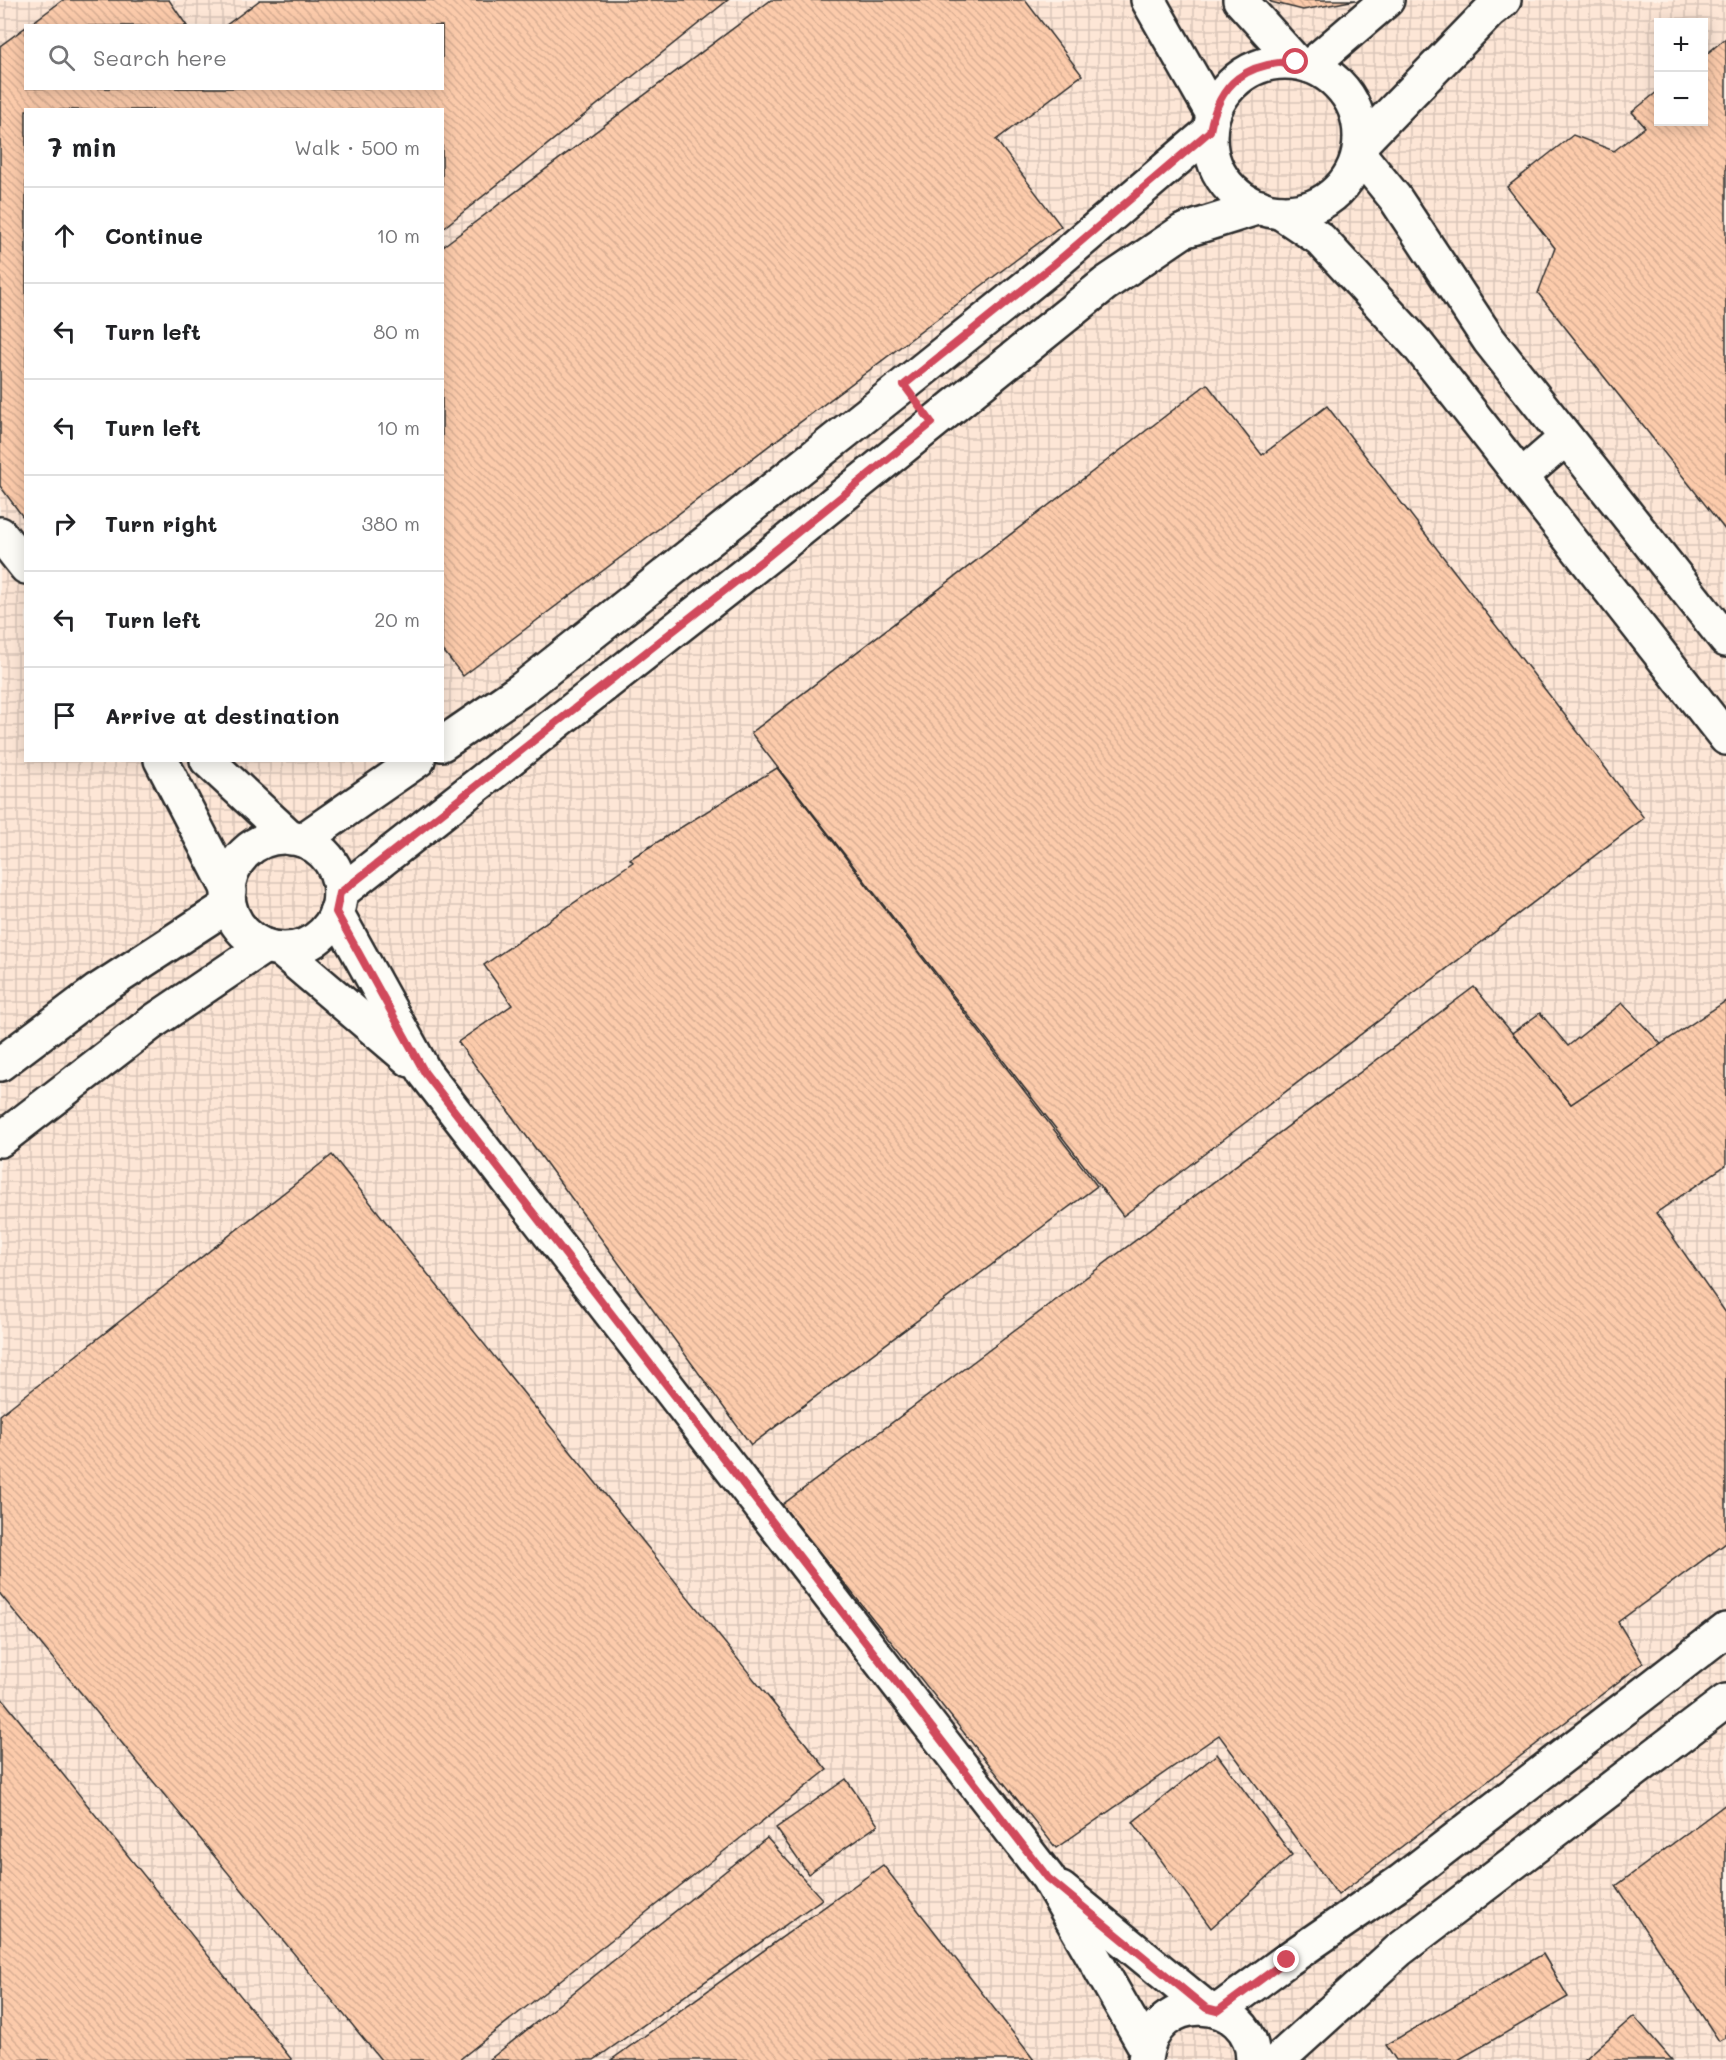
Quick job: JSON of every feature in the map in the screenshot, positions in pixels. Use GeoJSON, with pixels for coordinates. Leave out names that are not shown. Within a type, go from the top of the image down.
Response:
{"type":"FeatureCollection","features":[{"type":"Feature","properties":{"kind":"street"},"geometry":{"type":"LineString","coordinates":[[1148,0],[1211,123]]}},
{"type":"Feature","properties":{"kind":"street"},"geometry":{"type":"LineString","coordinates":[[1240,0],[1303,64]]}},
{"type":"Feature","properties":{"kind":"street"},"geometry":{"type":"LineString","coordinates":[[1303,64],[1387,0]]}},
{"type":"Feature","properties":{"kind":"street"},"geometry":{"type":"LineString","coordinates":[[1360,150],[1490,11],[1504,0]]}},
{"type":"Feature","properties":{"kind":"street"},"geometry":{"type":"LineString","coordinates":[[338,902],[1105,284],[1183,231],[1270,210],[1301,210],[1321,203],[1338,191],[1351,174],[1360,150],[1360,125],[1354,105],[1343,88],[1329,75],[1303,64],[1275,62],[1254,68],[1236,79],[1222,95],[1211,123],[1212,156],[1222,178],[1238,196],[1270,210],[1320,239],[1418,344],[1726,738]]}},
{"type":"Feature","properties":{"kind":"street"},"geometry":{"type":"LineString","coordinates":[[444,743],[522,689],[1052,266],[1211,123]]}},
{"type":"Feature","properties":{"kind":"street"},"geometry":{"type":"LineString","coordinates":[[1360,150],[1395,198],[1489,340],[1726,640]]}},
{"type":"Feature","properties":{"kind":"street"},"geometry":{"type":"LineString","coordinates":[[904,385],[932,423]]}},
{"type":"Feature","properties":{"kind":"street"},"geometry":{"type":"LineString","coordinates":[[1522,476],[1566,438]]}},
{"type":"Feature","properties":{"kind":"street"},"geometry":{"type":"LineString","coordinates":[[0,534],[24,564]]}},
{"type":"Feature","properties":{"kind":"street"},"geometry":{"type":"LineString","coordinates":[[162,762],[229,898],[236,923],[247,936],[273,948],[425,1073]]}},
{"type":"Feature","properties":{"kind":"street"},"geometry":{"type":"LineString","coordinates":[[209,762],[297,839]]}},
{"type":"Feature","properties":{"kind":"street"},"geometry":{"type":"LineString","coordinates":[[297,839],[415,762]]}},
{"type":"Feature","properties":{"kind":"street"},"geometry":{"type":"LineString","coordinates":[[0,1140],[154,1021],[273,948],[300,947],[315,939],[330,926],[338,902],[336,873],[328,858],[312,845],[297,839],[279,837],[260,842],[246,851],[233,867],[230,875],[229,898]]}},
{"type":"Feature","properties":{"kind":"street"},"geometry":{"type":"LineString","coordinates":[[0,1064],[97,991],[229,898]]}},
{"type":"Feature","properties":{"kind":"street"},"geometry":{"type":"LineString","coordinates":[[338,902],[425,1073],[1048,1878],[1145,2054]]}},
{"type":"Feature","properties":{"kind":"street"},"geometry":{"type":"LineString","coordinates":[[1145,2054],[1152,2034],[1168,2017],[1190,2008],[1212,2009],[1400,1882],[1726,1630]]}},
{"type":"Feature","properties":{"kind":"street"},"geometry":{"type":"LineString","coordinates":[[1278,2060],[1399,1950],[1726,1701]]}},
{"type":"Feature","properties":{"kind":"street"},"geometry":{"type":"LineString","coordinates":[[1048,1878],[1212,2009],[1234,2020],[1246,2034],[1253,2052],[1253,2060]]}},
{"type":"Feature","properties":{"kind":"shaded area"},"geometry":{"type":"Polygon","coordinates":[[[0,0],[1726,0],[1726,2060],[0,2060],[0,0]]]}},
{"type":"Feature","properties":{"kind":"building"},"geometry":{"type":"Polygon","coordinates":[[[63,0],[169,0],[186,24],[31,24],[63,0]]]}},
{"type":"Feature","properties":{"kind":"building"},"geometry":{"type":"Polygon","coordinates":[[[260,0],[728,0],[444,227],[444,108],[24,108],[24,518],[0,486],[0,46],[24,28],[24,90],[444,90],[444,24],[228,24],[260,0]]]}},
{"type":"Feature","properties":{"kind":"building"},"geometry":{"type":"Polygon","coordinates":[[[771,0],[1025,0],[1082,75],[996,140],[1061,226],[463,676],[444,652],[444,245],[771,0]]]}},
{"type":"Feature","properties":{"kind":"building"},"geometry":{"type":"Polygon","coordinates":[[[1269,0],[1356,0],[1303,10],[1269,0]]]}},
{"type":"Feature","properties":{"kind":"building"},"geometry":{"type":"Polygon","coordinates":[[[1726,38],[1726,531],[1538,293],[1555,248],[1507,187],[1573,135],[1614,151],[1645,127],[1632,112],[1654,94],[1654,126],[1708,126],[1708,53],[1726,38]]]}},
{"type":"Feature","properties":{"kind":"building"},"geometry":{"type":"Polygon","coordinates":[[[1207,384],[1262,455],[1327,406],[1644,818],[1123,1216],[751,733],[1207,384]]]}},
{"type":"Feature","properties":{"kind":"building"},"geometry":{"type":"Polygon","coordinates":[[[777,768],[1097,1186],[751,1445],[458,1042],[512,1005],[484,965],[633,862],[630,859],[777,768]]]}},
{"type":"Feature","properties":{"kind":"building"},"geometry":{"type":"Polygon","coordinates":[[[1474,987],[1571,1104],[1726,1001],[1726,1165],[1656,1213],[1726,1313],[1726,1543],[1618,1622],[1643,1663],[1338,1895],[1219,1735],[1056,1848],[782,1505],[1474,987]]]}},
{"type":"Feature","properties":{"kind":"building"},"geometry":{"type":"Polygon","coordinates":[[[1622,1003],[1661,1044],[1571,1104],[1512,1033],[1540,1013],[1568,1046],[1622,1003]]]}},
{"type":"Feature","properties":{"kind":"building"},"geometry":{"type":"Polygon","coordinates":[[[332,1155],[827,1770],[459,2060],[381,2060],[0,1594],[0,1415],[332,1155]]]}},
{"type":"Feature","properties":{"kind":"building"},"geometry":{"type":"Polygon","coordinates":[[[0,1696],[292,2060],[0,2060],[0,1696]]]}},
{"type":"Feature","properties":{"kind":"building"},"geometry":{"type":"Polygon","coordinates":[[[1217,1754],[1292,1855],[1211,1928],[1133,1822],[1217,1754]]]}},
{"type":"Feature","properties":{"kind":"building"},"geometry":{"type":"Polygon","coordinates":[[[846,1779],[878,1825],[808,1874],[776,1828],[846,1779]]]}},
{"type":"Feature","properties":{"kind":"building"},"geometry":{"type":"Polygon","coordinates":[[[1726,1804],[1726,2038],[1719,2041],[1616,1886],[1726,1804]]]}},
{"type":"Feature","properties":{"kind":"building"},"geometry":{"type":"Polygon","coordinates":[[[767,1838],[822,1899],[594,2060],[489,2060],[767,1838]]]}},
{"type":"Feature","properties":{"kind":"building"},"geometry":{"type":"Polygon","coordinates":[[[883,1865],[1034,2060],[611,2060],[883,1865]]]}},
{"type":"Feature","properties":{"kind":"building"},"geometry":{"type":"Polygon","coordinates":[[[1543,1954],[1568,1997],[1458,2060],[1396,2060],[1386,2045],[1543,1954]]]}},
{"type":"Feature","properties":{"kind":"building"},"geometry":{"type":"Polygon","coordinates":[[[1634,2016],[1672,2060],[1584,2060],[1634,2016]]]}},
{"type":"Feature","properties":{"kind":"route"},"geometry":{"type":"LineString","coordinates":[[1287,1960],[1218,2011],[1206,2008],[1048,1878],[425,1073],[336,912],[340,893],[767,557],[932,423],[904,385],[1052,266],[1210,131],[1213,114],[1222,95],[1236,79],[1254,68],[1275,62],[1296,62]]}}]}
